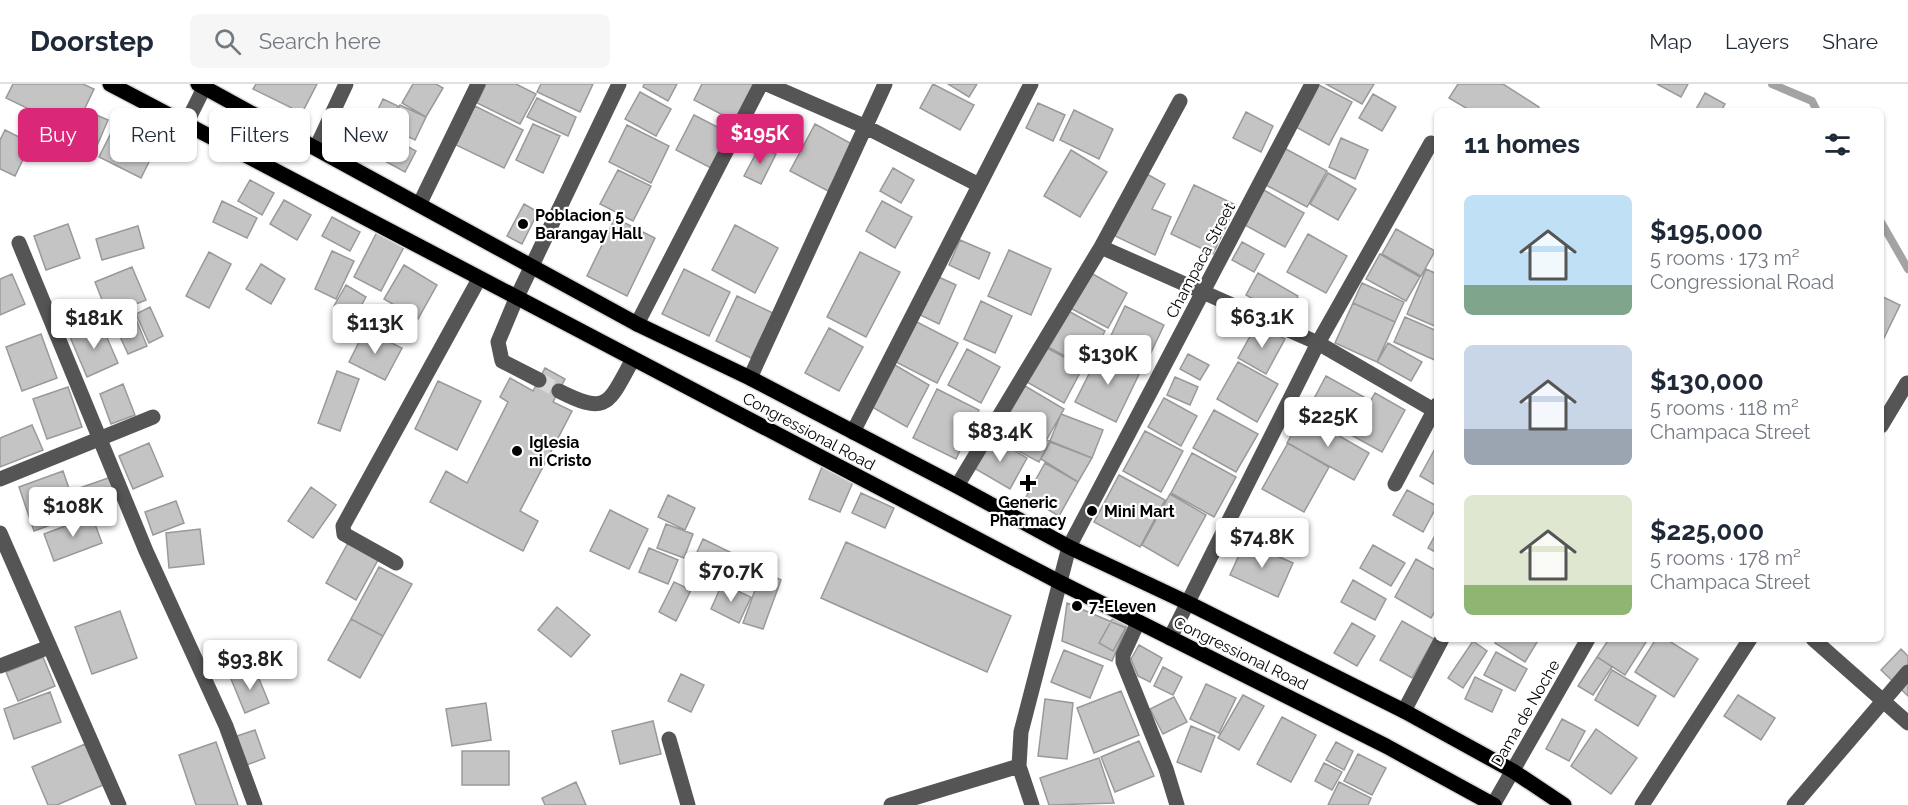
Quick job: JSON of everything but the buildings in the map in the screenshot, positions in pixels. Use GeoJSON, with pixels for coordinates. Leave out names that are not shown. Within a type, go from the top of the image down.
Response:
{"type":"FeatureCollection","features":[{"type":"Feature","properties":{"kind":"main road","name":"Congressional Road"},"geometry":{"type":"LineString","coordinates":[[110,84],[156,108]]}},
{"type":"Feature","properties":{"kind":"main road","name":"Congressional Road"},"geometry":{"type":"LineString","coordinates":[[202,85],[637,324],[750,378],[957,486],[1069,548],[1188,603],[1404,711],[1513,771],[1564,805]]}},
{"type":"Feature","properties":{"kind":"main road","name":"Congressional Road"},"geometry":{"type":"LineString","coordinates":[[197,130],[1061,583],[1386,746],[1493,805]]}},
{"type":"Feature","properties":{"kind":"street"},"geometry":{"type":"LineString","coordinates":[[316,148],[346,84]]}},
{"type":"Feature","properties":{"kind":"street"},"geometry":{"type":"LineString","coordinates":[[420,203],[478,84]]}},
{"type":"Feature","properties":{"kind":"street"},"geometry":{"type":"LineString","coordinates":[[539,380],[502,361],[498,351],[498,342],[516,299],[620,84]]}},
{"type":"Feature","properties":{"kind":"street"},"geometry":{"type":"LineString","coordinates":[[637,324],[761,84]]}},
{"type":"Feature","properties":{"kind":"street"},"geometry":{"type":"LineString","coordinates":[[767,84],[866,127],[979,185]]}},
{"type":"Feature","properties":{"kind":"street"},"geometry":{"type":"LineString","coordinates":[[750,378],[885,84]]}},
{"type":"Feature","properties":{"kind":"street"},"geometry":{"type":"LineString","coordinates":[[853,432],[1031,84]]}},
{"type":"Feature","properties":{"kind":"street","name":"Champaca Street"},"geometry":{"type":"LineString","coordinates":[[1019,766],[1020,732],[1069,548],[1312,84]]}},
{"type":"Feature","properties":{"kind":"street"},"geometry":{"type":"LineString","coordinates":[[193,108],[202,85]]}},
{"type":"Feature","properties":{"kind":"street"},"geometry":{"type":"LineString","coordinates":[[957,486],[1101,247],[1180,101]]}},
{"type":"Feature","properties":{"kind":"street"},"geometry":{"type":"LineString","coordinates":[[1170,638],[1318,343],[1431,143]]}},
{"type":"Feature","properties":{"kind":"street"},"geometry":{"type":"LineString","coordinates":[[19,243],[146,551],[226,726],[255,805]]}},
{"type":"Feature","properties":{"kind":"street"},"geometry":{"type":"LineString","coordinates":[[1101,247],[1318,343],[1434,408]]}},
{"type":"Feature","properties":{"kind":"street"},"geometry":{"type":"LineString","coordinates":[[396,563],[344,534],[343,526],[479,279]]}},
{"type":"Feature","properties":{"kind":"street"},"geometry":{"type":"LineString","coordinates":[[559,391],[586,404],[596,406],[607,400],[633,360]]}},
{"type":"Feature","properties":{"kind":"street"},"geometry":{"type":"LineString","coordinates":[[1884,421],[1907,383]]}},
{"type":"Feature","properties":{"kind":"street"},"geometry":{"type":"LineString","coordinates":[[1395,484],[1434,413]]}},
{"type":"Feature","properties":{"kind":"street"},"geometry":{"type":"LineString","coordinates":[[0,479],[153,417]]}},
{"type":"Feature","properties":{"kind":"street"},"geometry":{"type":"LineString","coordinates":[[0,532],[119,805]]}},
{"type":"Feature","properties":{"kind":"street"},"geometry":{"type":"LineString","coordinates":[[1138,622],[1123,654],[1123,662],[1166,769],[1177,805]]}},
{"type":"Feature","properties":{"kind":"street"},"geometry":{"type":"LineString","coordinates":[[1404,711],[1440,642]]}},
{"type":"Feature","properties":{"kind":"street","name":"Dama de Noche"},"geometry":{"type":"LineString","coordinates":[[1493,805],[1586,642]]}},
{"type":"Feature","properties":{"kind":"street"},"geometry":{"type":"LineString","coordinates":[[1642,805],[1748,642]]}},
{"type":"Feature","properties":{"kind":"street"},"geometry":{"type":"LineString","coordinates":[[1816,642],[1908,723]]}},
{"type":"Feature","properties":{"kind":"street"},"geometry":{"type":"LineString","coordinates":[[0,666],[49,647]]}},
{"type":"Feature","properties":{"kind":"street"},"geometry":{"type":"LineString","coordinates":[[1794,805],[1908,672]]}},
{"type":"Feature","properties":{"kind":"street"},"geometry":{"type":"LineString","coordinates":[[669,739],[688,805]]}},
{"type":"Feature","properties":{"kind":"street"},"geometry":{"type":"LineString","coordinates":[[896,804],[1019,766],[1032,805]]}},
{"type":"Feature","properties":{"kind":"waterway"},"geometry":{"type":"LineString","coordinates":[[1772,84],[1812,101],[1816,108]]}},
{"type":"Feature","properties":{"kind":"waterway"},"geometry":{"type":"LineString","coordinates":[[1884,227],[1908,269]]}},
{"type":"Feature","properties":{"kind":"tunnel"},"geometry":{"type":"LineString","coordinates":[[539,380],[559,391]]}},
{"type":"Feature","properties":{"kind":"place","name":"Poblacion 5 Barangay Hall"},"geometry":{"type":"Point","coordinates":[523,224]}},
{"type":"Feature","properties":{"kind":"place","name":"Iglesia ni Cristo"},"geometry":{"type":"Point","coordinates":[517,451]}},
{"type":"Feature","properties":{"kind":"place","name":"Generic Pharmacy"},"geometry":{"type":"Point","coordinates":[1028,483]}},
{"type":"Feature","properties":{"kind":"place","name":"Mini Mart"},"geometry":{"type":"Point","coordinates":[1092,511]}},
{"type":"Feature","properties":{"kind":"place","name":"7-Eleven"},"geometry":{"type":"Point","coordinates":[1077,606]}}]}
